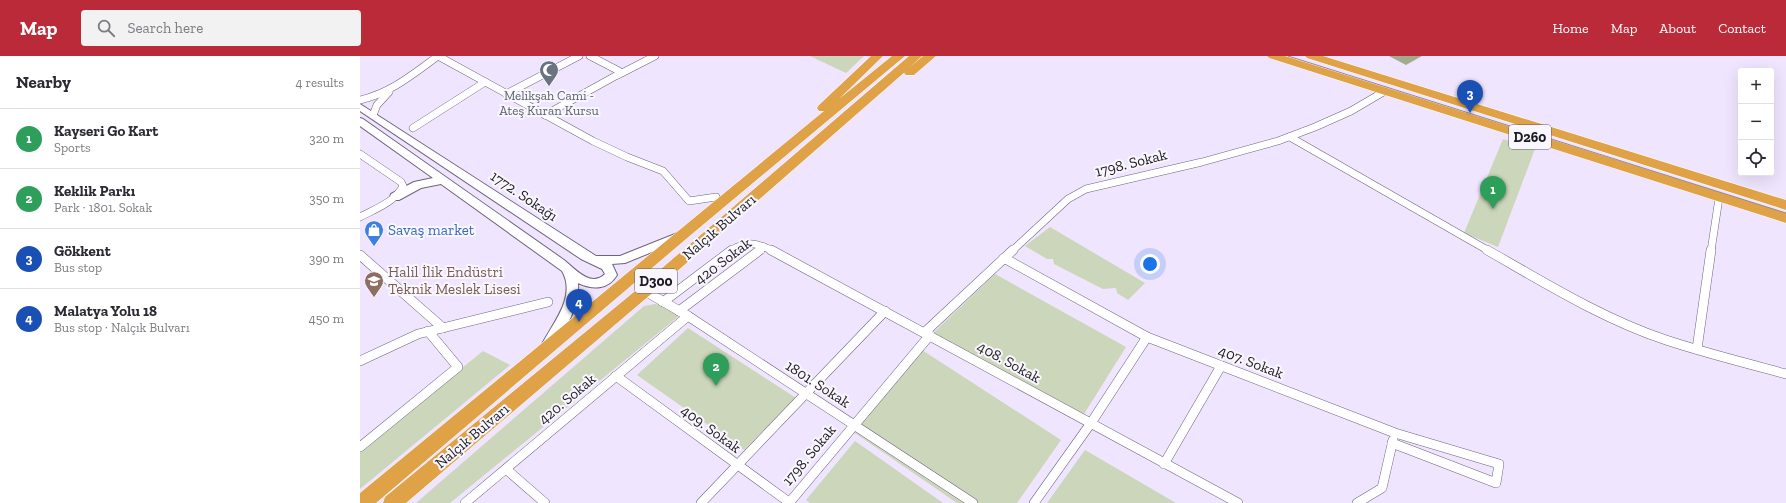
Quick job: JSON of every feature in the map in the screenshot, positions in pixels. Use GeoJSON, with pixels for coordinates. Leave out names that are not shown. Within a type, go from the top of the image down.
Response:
{"type":"FeatureCollection","features":[{"type":"Feature","properties":{"kind":"highway"},"geometry":{"type":"LineString","coordinates":[[793,136],[877,56]]}},
{"type":"Feature","properties":{"kind":"highway"},"geometry":{"type":"LineString","coordinates":[[681,235],[716,197],[793,136],[888,56]]}},
{"type":"Feature","properties":{"kind":"highway","name":"Nalçık Bulvarı"},"geometry":{"type":"LineString","coordinates":[[362,503],[681,235],[899,56]]}},
{"type":"Feature","properties":{"kind":"highway","name":"Nalçık Bulvarı"},"geometry":{"type":"LineString","coordinates":[[392,503],[645,291],[916,56]]}},
{"type":"Feature","properties":{"kind":"highway"},"geometry":{"type":"LineString","coordinates":[[800,158],[834,134],[930,56]]}},
{"type":"Feature","properties":{"kind":"highway","name":"D260"},"geometry":{"type":"LineString","coordinates":[[1273,56],[1786,218]]}},
{"type":"Feature","properties":{"kind":"highway","name":"D260"},"geometry":{"type":"LineString","coordinates":[[1311,56],[1786,205]]}},
{"type":"Feature","properties":{"kind":"street"},"geometry":{"type":"LineString","coordinates":[[373,115],[374,109],[378,103],[394,87],[438,56],[610,149],[663,171],[689,200],[716,197]]}},
{"type":"Feature","properties":{"kind":"street"},"geometry":{"type":"LineString","coordinates":[[506,94],[579,56]]}},
{"type":"Feature","properties":{"kind":"street"},"geometry":{"type":"LineString","coordinates":[[590,56],[619,71],[618,76]]}},
{"type":"Feature","properties":{"kind":"street"},"geometry":{"type":"LineString","coordinates":[[546,115],[656,56]]}},
{"type":"Feature","properties":{"kind":"street"},"geometry":{"type":"LineString","coordinates":[[413,128],[485,82]]}},
{"type":"Feature","properties":{"kind":"street"},"geometry":{"type":"LineString","coordinates":[[360,100],[368,99],[394,87]]}},
{"type":"Feature","properties":{"kind":"street","name":"1798. Sokak"},"geometry":{"type":"LineString","coordinates":[[789,503],[928,334],[1004,258],[1068,199],[1081,191],[1234,154],[1290,137],[1335,119],[1385,91]]}},
{"type":"Feature","properties":{"kind":"street","name":"1772. Sokağı"},"geometry":{"type":"LineString","coordinates":[[360,107],[585,256],[594,260],[621,260],[681,235]]}},
{"type":"Feature","properties":{"kind":"street"},"geometry":{"type":"LineString","coordinates":[[360,121],[568,270],[586,282],[597,285],[606,281],[610,275],[607,266],[594,260]]}},
{"type":"Feature","properties":{"kind":"street"},"geometry":{"type":"LineString","coordinates":[[1290,137],[1586,306],[1649,334],[1786,374]]}},
{"type":"Feature","properties":{"kind":"street"},"geometry":{"type":"LineString","coordinates":[[360,154],[402,184],[402,188],[395,197]]}},
{"type":"Feature","properties":{"kind":"street"},"geometry":{"type":"LineString","coordinates":[[418,185],[424,175],[424,167]]}},
{"type":"Feature","properties":{"kind":"street"},"geometry":{"type":"LineString","coordinates":[[360,217],[418,185],[442,180]]}},
{"type":"Feature","properties":{"kind":"street"},"geometry":{"type":"LineString","coordinates":[[1697,349],[1719,198]]}},
{"type":"Feature","properties":{"kind":"street"},"geometry":{"type":"LineString","coordinates":[[663,302],[738,246],[751,243],[764,247]]}},
{"type":"Feature","properties":{"kind":"street","name":"408. Sokak"},"geometry":{"type":"LineString","coordinates":[[764,247],[928,334],[1238,503]]}},
{"type":"Feature","properties":{"kind":"street","name":"420 Sokak"},"geometry":{"type":"LineString","coordinates":[[683,314],[764,247]]}},
{"type":"Feature","properties":{"kind":"street"},"geometry":{"type":"LineString","coordinates":[[360,255],[443,328]]}},
{"type":"Feature","properties":{"kind":"street","name":"407. Sokak"},"geometry":{"type":"LineString","coordinates":[[1004,258],[1147,337],[1395,433],[1499,464],[1496,483],[1392,443]]}},
{"type":"Feature","properties":{"kind":"street"},"geometry":{"type":"LineString","coordinates":[[546,349],[569,307],[573,285],[568,270]]}},
{"type":"Feature","properties":{"kind":"street","name":"1801. Sokak"},"geometry":{"type":"LineString","coordinates":[[645,291],[855,424],[974,503]]}},
{"type":"Feature","properties":{"kind":"street"},"geometry":{"type":"LineString","coordinates":[[360,361],[398,342],[428,331],[548,302]]}},
{"type":"Feature","properties":{"kind":"street"},"geometry":{"type":"LineString","coordinates":[[702,503],[885,311]]}},
{"type":"Feature","properties":{"kind":"street","name":"420. Sokak"},"geometry":{"type":"LineString","coordinates":[[465,503],[616,376],[683,314]]}},
{"type":"Feature","properties":{"kind":"street"},"geometry":{"type":"LineString","coordinates":[[360,447],[458,367],[428,331]]}},
{"type":"Feature","properties":{"kind":"street"},"geometry":{"type":"LineString","coordinates":[[1034,503],[1091,423],[1147,337]]}},
{"type":"Feature","properties":{"kind":"street"},"geometry":{"type":"LineString","coordinates":[[1164,464],[1222,366]]}},
{"type":"Feature","properties":{"kind":"street","name":"409. Sokak"},"geometry":{"type":"LineString","coordinates":[[616,376],[789,503]]}},
{"type":"Feature","properties":{"kind":"street"},"geometry":{"type":"LineString","coordinates":[[1357,503],[1382,488],[1395,433]]}},
{"type":"Feature","properties":{"kind":"street"},"geometry":{"type":"LineString","coordinates":[[506,469],[545,503]]}},
{"type":"Feature","properties":{"kind":"green space"},"geometry":{"type":"Polygon","coordinates":[[[810,56],[864,56],[846,73],[810,56]]]}},
{"type":"Feature","properties":{"kind":"green space"},"geometry":{"type":"Polygon","coordinates":[[[1389,56],[1422,56],[1406,65],[1389,56]]]}},
{"type":"Feature","properties":{"kind":"green space"},"geometry":{"type":"Polygon","coordinates":[[[1503,139],[1535,149],[1498,247],[1464,233],[1503,139]]]}},
{"type":"Feature","properties":{"kind":"green space"},"geometry":{"type":"Polygon","coordinates":[[[1050,227],[1145,283],[1128,300],[1117,293],[1116,288],[1103,289],[1054,264],[1053,259],[1047,259],[1025,246],[1050,227]]]}},
{"type":"Feature","properties":{"kind":"green space"},"geometry":{"type":"Polygon","coordinates":[[[995,274],[1126,347],[1079,422],[930,336],[995,274]]]}},
{"type":"Feature","properties":{"kind":"green space"},"geometry":{"type":"Polygon","coordinates":[[[655,304],[664,306],[679,316],[450,503],[416,503],[644,306],[655,304]]]}},
{"type":"Feature","properties":{"kind":"green space"},"geometry":{"type":"Polygon","coordinates":[[[688,328],[796,398],[744,450],[637,375],[688,328]]]}},
{"type":"Feature","properties":{"kind":"green space"},"geometry":{"type":"Polygon","coordinates":[[[922,350],[1061,440],[1017,503],[957,503],[852,431],[922,350]]]}},
{"type":"Feature","properties":{"kind":"green space"},"geometry":{"type":"Polygon","coordinates":[[[483,351],[510,365],[360,489],[360,451],[483,351]]]}},
{"type":"Feature","properties":{"kind":"green space"},"geometry":{"type":"Polygon","coordinates":[[[855,441],[943,503],[810,503],[806,500],[855,441]]]}},
{"type":"Feature","properties":{"kind":"green space"},"geometry":{"type":"Polygon","coordinates":[[[1085,450],[1176,503],[1047,503],[1085,450]]]}},
{"type":"Feature","properties":{"kind":"tram line"},"geometry":{"type":"LineString","coordinates":[[1288,56],[1786,213]]}},
{"type":"Feature","properties":{"kind":"place","name":"Melikşah Cami - Ateş Kuran Kursu"},"geometry":{"type":"Point","coordinates":[549,87]}},
{"type":"Feature","properties":{"kind":"place","name":"Gökkent"},"geometry":{"type":"Point","coordinates":[1470,113]}},
{"type":"Feature","properties":{"kind":"place","name":"Kayseri Go Kart"},"geometry":{"type":"Point","coordinates":[1493,209]}},
{"type":"Feature","properties":{"kind":"place","name":"Savaş market"},"geometry":{"type":"Point","coordinates":[374,247]}},
{"type":"Feature","properties":{"kind":"place","name":"Halil İlik Endüstri Teknik Meslek Lisesi"},"geometry":{"type":"Point","coordinates":[374,298]}},
{"type":"Feature","properties":{"kind":"place","name":"Malatya Yolu 18"},"geometry":{"type":"Point","coordinates":[579,322]}},
{"type":"Feature","properties":{"kind":"place","name":"Keklik Parkı"},"geometry":{"type":"Point","coordinates":[716,386]}}]}
